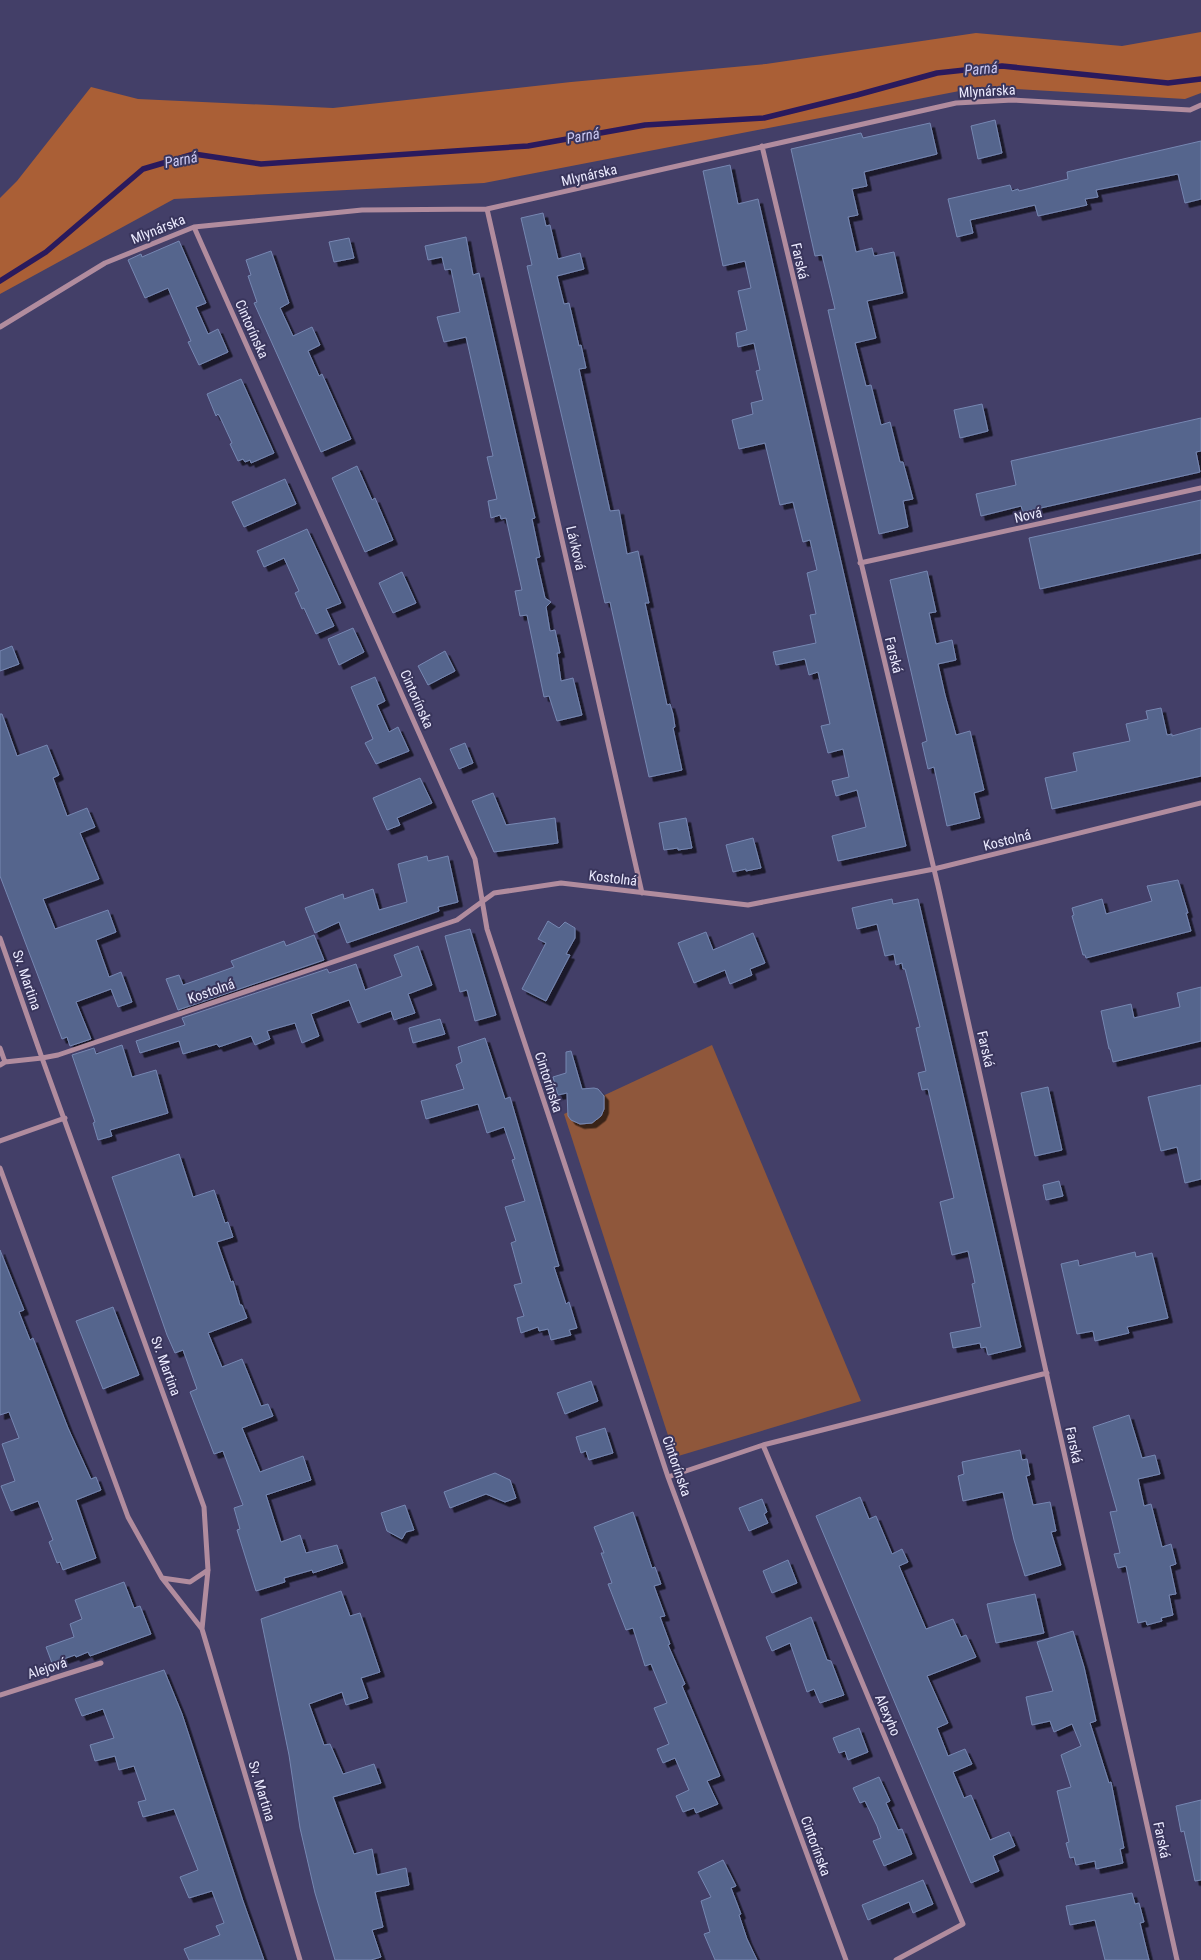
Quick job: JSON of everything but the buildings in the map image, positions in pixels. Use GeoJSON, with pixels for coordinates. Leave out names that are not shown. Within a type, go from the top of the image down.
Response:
{"type":"FeatureCollection","features":[{"type":"Feature","properties":{"kind":"street","name":"Mlynárska"},"geometry":{"type":"LineString","coordinates":[[0,327],[105,263],[194,227],[362,210],[487,210],[956,103],[1014,100],[1190,110],[1201,105]]}},
{"type":"Feature","properties":{"kind":"street","name":"Farská"},"geometry":{"type":"LineString","coordinates":[[762,146],[934,870],[1176,1960]]}},
{"type":"Feature","properties":{"kind":"street","name":"Lávková"},"geometry":{"type":"LineString","coordinates":[[487,210],[642,893]]}},
{"type":"Feature","properties":{"kind":"street","name":"Cintorínska"},"geometry":{"type":"LineString","coordinates":[[194,227],[475,859],[487,928],[668,1477],[846,1960]]}},
{"type":"Feature","properties":{"kind":"street","name":"Nová"},"geometry":{"type":"LineString","coordinates":[[860,564],[1201,488]]}},
{"type":"Feature","properties":{"kind":"street","name":"Kostolná"},"geometry":{"type":"LineString","coordinates":[[42,1058],[58,1055],[457,920],[494,893],[561,883],[748,905],[934,870],[1201,803]]}},
{"type":"Feature","properties":{"kind":"street","name":"Sv. Martina"},"geometry":{"type":"LineString","coordinates":[[0,938],[204,1507],[208,1570],[202,1628]]}},
{"type":"Feature","properties":{"kind":"street"},"geometry":{"type":"LineString","coordinates":[[0,1048],[3,1063],[42,1058]]}},
{"type":"Feature","properties":{"kind":"street"},"geometry":{"type":"LineString","coordinates":[[0,1142],[64,1118]]}},
{"type":"Feature","properties":{"kind":"street","name":"Sv. Martina"},"geometry":{"type":"LineString","coordinates":[[0,1168],[128,1517],[162,1578],[202,1628],[300,1960]]}},
{"type":"Feature","properties":{"kind":"street"},"geometry":{"type":"LineString","coordinates":[[668,1477],[763,1445],[1047,1373]]}},
{"type":"Feature","properties":{"kind":"street","name":"Alexyho"},"geometry":{"type":"LineString","coordinates":[[763,1445],[963,1924],[896,1960]]}},
{"type":"Feature","properties":{"kind":"street"},"geometry":{"type":"LineString","coordinates":[[162,1578],[190,1582],[208,1570]]}},
{"type":"Feature","properties":{"kind":"street","name":"Alejová"},"geometry":{"type":"LineString","coordinates":[[0,1695],[101,1663]]}},
{"type":"Feature","properties":{"kind":"shaded area"},"geometry":{"type":"Polygon","coordinates":[[[1201,32],[1201,93],[1185,99],[980,87],[484,183],[174,199],[0,294],[0,198],[17,181],[91,87],[138,99],[333,108],[571,82],[766,64],[976,33],[1122,46],[1201,32]]]}},
{"type":"Feature","properties":{"kind":"shaded area"},"geometry":{"type":"Polygon","coordinates":[[[712,1045],[861,1401],[675,1457],[564,1114],[712,1045]]]}},
{"type":"Feature","properties":{"kind":"waterway","name":"Parná"},"geometry":{"type":"LineString","coordinates":[[0,281],[46,252],[143,169],[194,154],[261,164],[528,146],[645,125],[764,118],[937,73],[1002,66],[1168,83],[1201,79]]}}]}
